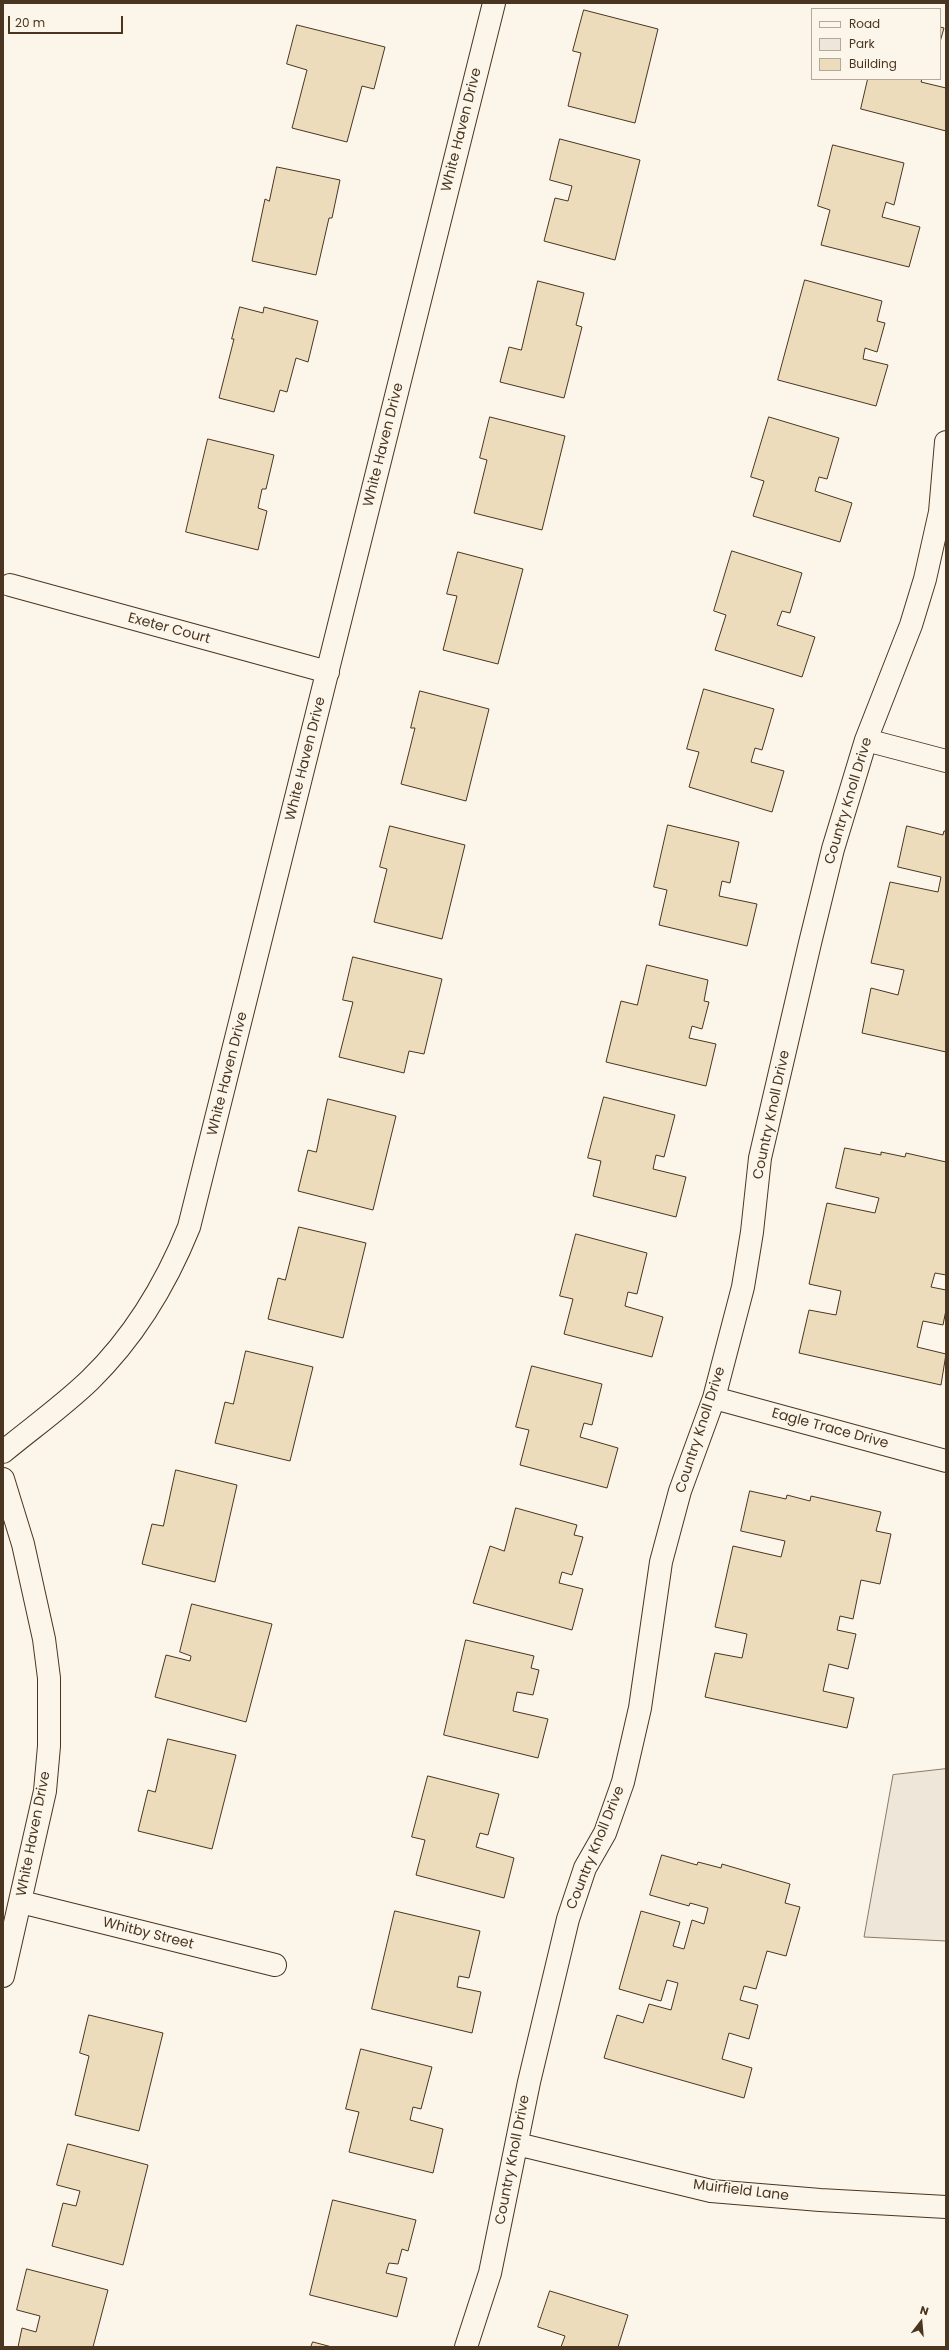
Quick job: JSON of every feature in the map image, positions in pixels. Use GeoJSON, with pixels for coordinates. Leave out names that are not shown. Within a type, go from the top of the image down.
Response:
{"type":"FeatureCollection","features":[{"type":"Feature","properties":{"kind":"street","name":"White Haven Drive"},"geometry":{"type":"LineString","coordinates":[[3,1452],[90,1380],[125,1342],[162,1287],[189,1227],[494,3]]}},
{"type":"Feature","properties":{"kind":"street","name":"Country Knoll Drive"},"geometry":{"type":"LineString","coordinates":[[466,2347],[490,2273],[529,2082],[568,1919],[585,1868],[605,1833],[624,1782],[640,1708],[661,1562],[680,1491],[714,1398],[743,1287],[752,1232],[760,1158],[833,849],[866,740],[911,625],[926,579],[940,512],[946,442]]}},
{"type":"Feature","properties":{"kind":"street","name":"Exeter Court"},"geometry":{"type":"LineString","coordinates":[[10,585],[328,672]]}},
{"type":"Feature","properties":{"kind":"street"},"geometry":{"type":"LineString","coordinates":[[866,740],[946,761]]}},
{"type":"Feature","properties":{"kind":"street","name":"Eagle Trace Drive"},"geometry":{"type":"LineString","coordinates":[[714,1398],[946,1461]]}},
{"type":"Feature","properties":{"kind":"street","name":"White Haven Drive"},"geometry":{"type":"LineString","coordinates":[[3,1479],[23,1544],[44,1639],[50,1678],[49,1746],[45,1791],[22,1902],[3,1976]]}},
{"type":"Feature","properties":{"kind":"street","name":"Whitby Street"},"geometry":{"type":"LineString","coordinates":[[22,1902],[275,1965]]}},
{"type":"Feature","properties":{"kind":"street","name":"Muirfield Lane"},"geometry":{"type":"LineString","coordinates":[[517,2144],[711,2191],[820,2200],[946,2207]]}},
{"type":"Feature","properties":{"kind":"green space"},"geometry":{"type":"Polygon","coordinates":[[[946,1769],[946,1941],[864,1937],[893,1775],[946,1769]]]}},
{"type":"Feature","properties":{"kind":"building"},"geometry":{"type":"Polygon","coordinates":[[[584,10],[658,29],[635,123],[568,106],[581,53],[573,51],[584,10]]]}},
{"type":"Feature","properties":{"kind":"building"},"geometry":{"type":"Polygon","coordinates":[[[297,25],[385,47],[374,89],[362,86],[347,142],[292,128],[307,70],[287,64],[297,25]]]}},
{"type":"Feature","properties":{"kind":"building"},"geometry":{"type":"Polygon","coordinates":[[[941,27],[944,28],[941,38],[941,27]]]}},
{"type":"Feature","properties":{"kind":"building"},"geometry":{"type":"Polygon","coordinates":[[[868,80],[922,80],[921,82],[946,88],[946,131],[861,109],[868,80]]]}},
{"type":"Feature","properties":{"kind":"building"},"geometry":{"type":"Polygon","coordinates":[[[560,139],[640,160],[615,260],[544,241],[555,198],[568,201],[572,186],[550,180],[560,139]]]}},
{"type":"Feature","properties":{"kind":"building"},"geometry":{"type":"Polygon","coordinates":[[[833,145],[904,163],[894,205],[886,202],[882,217],[920,227],[909,267],[821,245],[830,210],[818,206],[833,145]]]}},
{"type":"Feature","properties":{"kind":"building"},"geometry":{"type":"Polygon","coordinates":[[[277,167],[340,180],[332,218],[329,218],[316,275],[252,261],[265,199],[269,201],[277,167]]]}},
{"type":"Feature","properties":{"kind":"building"},"geometry":{"type":"Polygon","coordinates":[[[805,280],[882,301],[877,321],[885,323],[877,352],[865,348],[863,359],[888,365],[876,406],[778,380],[805,280]]]}},
{"type":"Feature","properties":{"kind":"building"},"geometry":{"type":"Polygon","coordinates":[[[538,281],[584,293],[576,325],[582,327],[564,398],[500,382],[509,347],[521,350],[538,281]]]}},
{"type":"Feature","properties":{"kind":"building"},"geometry":{"type":"Polygon","coordinates":[[[240,307],[263,313],[264,307],[318,321],[308,362],[296,358],[287,392],[280,390],[274,412],[219,398],[234,339],[232,339],[240,307]]]}},
{"type":"Feature","properties":{"kind":"building"},"geometry":{"type":"Polygon","coordinates":[[[490,417],[565,436],[542,530],[474,513],[487,460],[480,458],[490,417]]]}},
{"type":"Feature","properties":{"kind":"building"},"geometry":{"type":"Polygon","coordinates":[[[769,417],[839,438],[827,479],[819,477],[815,491],[852,503],[840,542],[753,516],[764,481],[751,477],[769,417]]]}},
{"type":"Feature","properties":{"kind":"building"},"geometry":{"type":"Polygon","coordinates":[[[208,439],[274,455],[266,489],[262,489],[258,508],[267,511],[258,550],[186,532],[208,439]]]}},
{"type":"Feature","properties":{"kind":"building"},"geometry":{"type":"Polygon","coordinates":[[[732,551],[802,573],[790,613],[782,611],[777,625],[815,637],[802,677],[715,650],[726,615],[714,611],[732,551]]]}},
{"type":"Feature","properties":{"kind":"building"},"geometry":{"type":"Polygon","coordinates":[[[458,552],[523,569],[498,664],[443,650],[457,596],[447,594],[458,552]]]}},
{"type":"Feature","properties":{"kind":"building"},"geometry":{"type":"Polygon","coordinates":[[[704,689],[774,709],[762,750],[755,748],[751,762],[784,771],[772,812],[689,787],[699,752],[687,749],[704,689]]]}},
{"type":"Feature","properties":{"kind":"building"},"geometry":{"type":"Polygon","coordinates":[[[420,691],[489,709],[466,801],[401,784],[415,728],[411,728],[420,691]]]}},
{"type":"Feature","properties":{"kind":"building"},"geometry":{"type":"Polygon","coordinates":[[[668,825],[739,842],[730,883],[722,881],[719,896],[757,904],[747,946],[659,925],[667,890],[654,887],[668,825]]]}},
{"type":"Feature","properties":{"kind":"building"},"geometry":{"type":"Polygon","coordinates":[[[390,826],[465,845],[442,939],[374,922],[387,869],[380,867],[390,826]]]}},
{"type":"Feature","properties":{"kind":"building"},"geometry":{"type":"Polygon","coordinates":[[[907,826],[943,835],[944,831],[946,831],[946,1052],[862,1033],[871,988],[898,995],[904,970],[871,963],[890,882],[938,892],[941,877],[898,867],[907,826]]]}},
{"type":"Feature","properties":{"kind":"building"},"geometry":{"type":"Polygon","coordinates":[[[353,957],[442,979],[424,1054],[409,1051],[404,1073],[339,1057],[353,1002],[343,1000],[353,957]]]}},
{"type":"Feature","properties":{"kind":"building"},"geometry":{"type":"Polygon","coordinates":[[[647,965],[708,980],[704,1001],[709,1002],[702,1029],[692,1026],[689,1038],[716,1044],[706,1086],[606,1062],[621,1001],[637,1005],[647,965]]]}},
{"type":"Feature","properties":{"kind":"building"},"geometry":{"type":"Polygon","coordinates":[[[604,1097],[675,1115],[664,1157],[656,1155],[653,1169],[686,1177],[676,1217],[593,1196],[601,1161],[588,1158],[604,1097]]]}},
{"type":"Feature","properties":{"kind":"building"},"geometry":{"type":"Polygon","coordinates":[[[328,1099],[396,1116],[373,1210],[298,1191],[308,1150],[316,1152],[328,1099]]]}},
{"type":"Feature","properties":{"kind":"building"},"geometry":{"type":"Polygon","coordinates":[[[845,1148],[881,1155],[881,1152],[905,1157],[906,1153],[946,1162],[946,1275],[935,1273],[931,1287],[946,1290],[946,1310],[943,1325],[923,1321],[917,1347],[946,1354],[941,1385],[799,1353],[809,1310],[836,1315],[841,1291],[809,1284],[827,1203],[875,1213],[879,1198],[836,1188],[845,1148]]]}},
{"type":"Feature","properties":{"kind":"building"},"geometry":{"type":"Polygon","coordinates":[[[299,1227],[366,1243],[343,1338],[268,1319],[278,1278],[285,1280],[299,1227]]]}},
{"type":"Feature","properties":{"kind":"building"},"geometry":{"type":"Polygon","coordinates":[[[576,1234],[647,1253],[637,1294],[628,1292],[625,1306],[663,1317],[652,1357],[564,1334],[573,1299],[560,1296],[576,1234]]]}},
{"type":"Feature","properties":{"kind":"building"},"geometry":{"type":"Polygon","coordinates":[[[246,1351],[313,1367],[290,1461],[215,1443],[225,1402],[233,1404],[246,1351]]]}},
{"type":"Feature","properties":{"kind":"building"},"geometry":{"type":"Polygon","coordinates":[[[532,1366],[602,1384],[592,1425],[584,1423],[580,1437],[618,1448],[607,1488],[520,1465],[529,1430],[516,1427],[532,1366]]]}},
{"type":"Feature","properties":{"kind":"building"},"geometry":{"type":"Polygon","coordinates":[[[176,1470],[237,1485],[215,1582],[142,1564],[152,1524],[163,1526],[176,1470]]]}},
{"type":"Feature","properties":{"kind":"building"},"geometry":{"type":"Polygon","coordinates":[[[750,1491],[786,1499],[787,1495],[810,1501],[811,1496],[881,1512],[876,1531],[891,1534],[880,1584],[861,1580],[853,1619],[840,1616],[837,1630],[856,1634],[848,1669],[829,1664],[823,1691],[854,1698],[847,1728],[705,1697],[715,1653],[742,1658],[747,1634],[715,1627],[733,1546],[781,1557],[785,1541],[741,1531],[750,1491]]]}},
{"type":"Feature","properties":{"kind":"building"},"geometry":{"type":"Polygon","coordinates":[[[516,1508],[577,1525],[574,1535],[583,1537],[572,1575],[562,1572],[559,1583],[583,1589],[572,1630],[473,1603],[490,1546],[504,1551],[516,1508]]]}},
{"type":"Feature","properties":{"kind":"building"},"geometry":{"type":"Polygon","coordinates":[[[192,1604],[272,1624],[246,1722],[155,1697],[166,1655],[190,1661],[191,1656],[180,1652],[192,1604]]]}},
{"type":"Feature","properties":{"kind":"building"},"geometry":{"type":"Polygon","coordinates":[[[466,1640],[534,1656],[531,1668],[539,1670],[533,1695],[517,1692],[513,1711],[548,1719],[538,1758],[444,1735],[466,1640]]]}},
{"type":"Feature","properties":{"kind":"building"},"geometry":{"type":"Polygon","coordinates":[[[168,1739],[236,1755],[212,1849],[138,1831],[148,1790],[155,1792],[168,1739]]]}},
{"type":"Feature","properties":{"kind":"building"},"geometry":{"type":"Polygon","coordinates":[[[428,1776],[499,1794],[488,1835],[480,1833],[476,1847],[514,1858],[504,1898],[416,1875],[425,1840],[412,1837],[428,1776]]]}},
{"type":"Feature","properties":{"kind":"building"},"geometry":{"type":"Polygon","coordinates":[[[662,1855],[697,1865],[698,1862],[721,1868],[722,1864],[790,1884],[785,1903],[800,1907],[786,1956],[767,1951],[756,1989],[744,1986],[740,2000],[758,2005],[749,2039],[729,2033],[722,2059],[752,2068],[744,2098],[604,2058],[617,2015],[643,2023],[649,2004],[671,2010],[678,1983],[667,1980],[661,2001],[619,1989],[641,1911],[680,1922],[673,1946],[684,1949],[692,1920],[704,1924],[708,1908],[690,1903],[689,1906],[650,1895],[662,1855]]]}},
{"type":"Feature","properties":{"kind":"building"},"geometry":{"type":"Polygon","coordinates":[[[395,1911],[480,1931],[469,1978],[459,1976],[457,1987],[481,1992],[472,2033],[372,2009],[395,1911]]]}},
{"type":"Feature","properties":{"kind":"building"},"geometry":{"type":"Polygon","coordinates":[[[89,2015],[163,2033],[139,2131],[75,2115],[89,2056],[80,2053],[89,2015]]]}},
{"type":"Feature","properties":{"kind":"building"},"geometry":{"type":"Polygon","coordinates":[[[361,2049],[432,2067],[421,2109],[413,2107],[410,2120],[443,2129],[433,2173],[349,2152],[359,2112],[346,2109],[361,2049]]]}},
{"type":"Feature","properties":{"kind":"building"},"geometry":{"type":"Polygon","coordinates":[[[68,2144],[148,2165],[123,2265],[52,2246],[63,2203],[76,2206],[80,2191],[57,2185],[68,2144]]]}},
{"type":"Feature","properties":{"kind":"building"},"geometry":{"type":"Polygon","coordinates":[[[333,2200],[416,2220],[408,2251],[402,2249],[398,2264],[389,2263],[386,2273],[407,2278],[397,2317],[310,2295],[333,2200]]]}},
{"type":"Feature","properties":{"kind":"building"},"geometry":{"type":"Polygon","coordinates":[[[27,2269],[108,2290],[93,2347],[18,2347],[22,2328],[36,2332],[40,2316],[17,2310],[27,2269]]]}},
{"type":"Feature","properties":{"kind":"building"},"geometry":{"type":"Polygon","coordinates":[[[550,2291],[628,2315],[618,2347],[561,2347],[565,2336],[538,2327],[550,2291]]]}},
{"type":"Feature","properties":{"kind":"building"},"geometry":{"type":"Polygon","coordinates":[[[313,2342],[332,2347],[311,2347],[313,2342]]]}}]}
